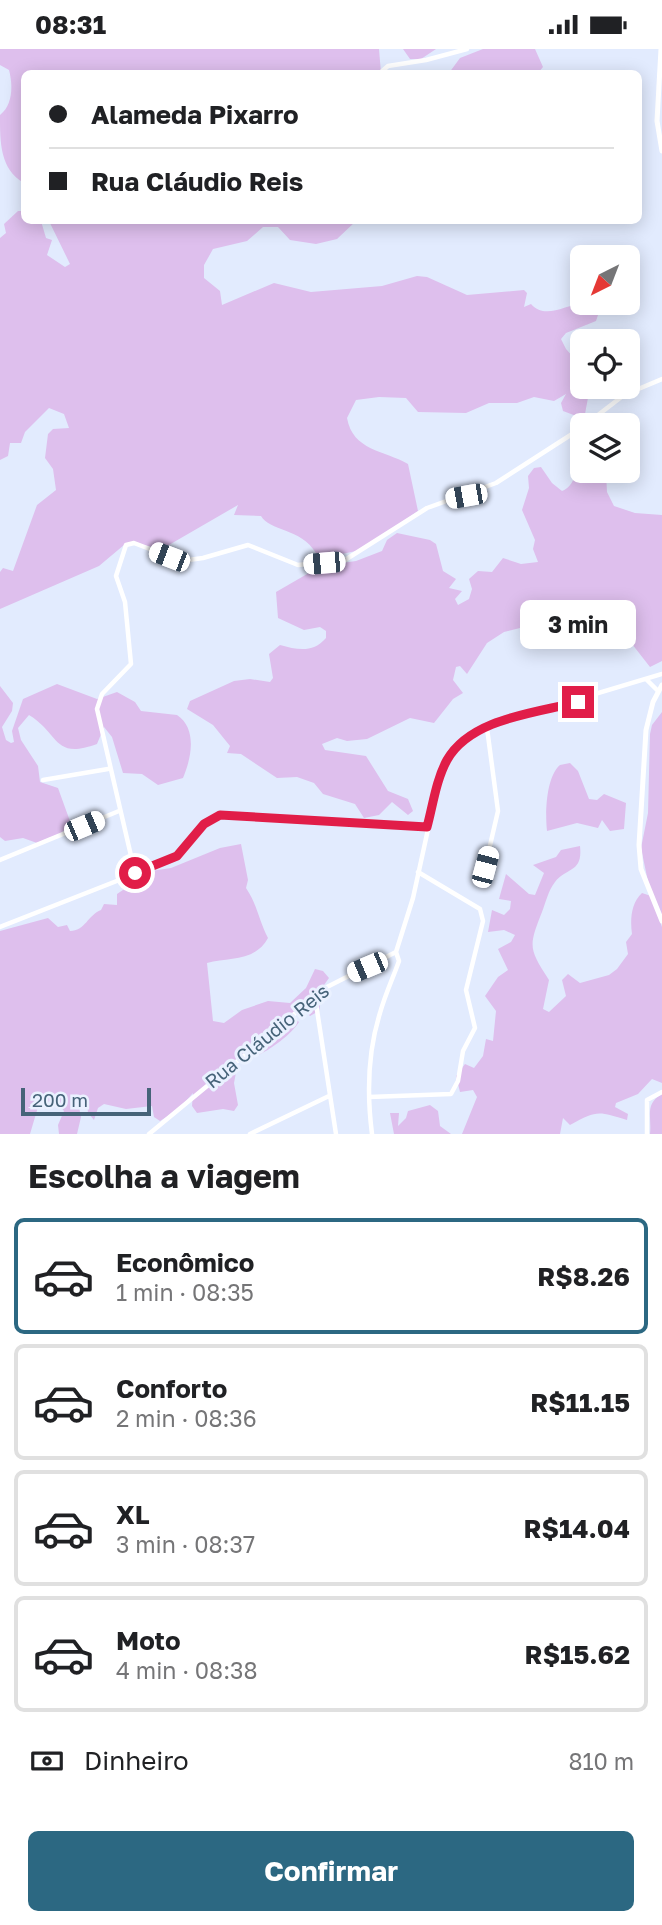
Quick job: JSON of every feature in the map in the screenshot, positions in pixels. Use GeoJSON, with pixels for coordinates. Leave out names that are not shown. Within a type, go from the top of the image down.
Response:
{"type":"FeatureCollection","features":[{"type":"Feature","properties":{"kind":"street"},"geometry":{"type":"LineString","coordinates":[[383,70],[388,66],[426,60],[467,49]]}},
{"type":"Feature","properties":{"kind":"street"},"geometry":{"type":"LineString","coordinates":[[662,49],[657,90],[662,151]]}},
{"type":"Feature","properties":{"kind":"street"},"geometry":{"type":"LineString","coordinates":[[601,413],[624,395],[662,379]]}},
{"type":"Feature","properties":{"kind":"street"},"geometry":{"type":"LineString","coordinates":[[135,873],[108,769],[97,704],[102,694],[130,667],[125,602],[116,576],[122,552],[129,543],[181,561],[203,558],[248,545],[298,565],[345,560],[426,508],[495,483],[570,435]]}},
{"type":"Feature","properties":{"kind":"street"},"geometry":{"type":"LineString","coordinates":[[372,1134],[369,1097],[379,1014],[399,961],[396,952],[405,929],[427,827],[446,761],[461,742],[486,728],[517,716],[662,674]]}},
{"type":"Feature","properties":{"kind":"street"},"geometry":{"type":"LineString","coordinates":[[647,680],[660,688],[646,730],[639,845],[641,869],[662,921]]}},
{"type":"Feature","properties":{"kind":"street"},"geometry":{"type":"LineString","coordinates":[[485,867],[498,811],[486,728]]}},
{"type":"Feature","properties":{"kind":"street"},"geometry":{"type":"LineString","coordinates":[[43,780],[108,769]]}},
{"type":"Feature","properties":{"kind":"street"},"geometry":{"type":"LineString","coordinates":[[0,860],[119,811]]}},
{"type":"Feature","properties":{"kind":"street"},"geometry":{"type":"LineString","coordinates":[[0,927],[177,856],[204,824],[220,815],[427,827]]}},
{"type":"Feature","properties":{"kind":"street"},"geometry":{"type":"LineString","coordinates":[[369,1097],[451,1094],[458,1081],[463,1051],[475,1028],[466,991],[482,921],[480,909],[418,872]]}},
{"type":"Feature","properties":{"kind":"street","name":"Rua Cláudio Reis"},"geometry":{"type":"LineString","coordinates":[[149,1134],[338,979],[396,952]]}},
{"type":"Feature","properties":{"kind":"street"},"geometry":{"type":"LineString","coordinates":[[315,997],[336,1134]]}},
{"type":"Feature","properties":{"kind":"street"},"geometry":{"type":"LineString","coordinates":[[648,1134],[647,1100],[662,1092]]}},
{"type":"Feature","properties":{"kind":"street"},"geometry":{"type":"LineString","coordinates":[[250,1134],[329,1096]]}},
{"type":"Feature","properties":{"kind":"shaded area"},"geometry":{"type":"Polygon","coordinates":[[[0,49],[379,49],[381,70],[21,70],[21,181],[6,163],[1,145],[0,115],[10,100],[11,82],[9,70],[0,65],[0,49]]]}},
{"type":"Feature","properties":{"kind":"shaded area"},"geometry":{"type":"Polygon","coordinates":[[[403,49],[436,49],[421,59],[410,59],[403,49]]]}},
{"type":"Feature","properties":{"kind":"shaded area"},"geometry":{"type":"Polygon","coordinates":[[[483,49],[535,49],[543,67],[540,70],[451,70],[460,58],[483,49]]]}},
{"type":"Feature","properties":{"kind":"shaded area"},"geometry":{"type":"Polygon","coordinates":[[[21,211],[21,224],[42,224],[46,238],[52,240],[47,255],[65,267],[70,264],[50,224],[353,224],[337,239],[316,244],[290,240],[278,227],[263,227],[247,241],[213,249],[204,265],[204,278],[220,291],[222,305],[274,283],[311,292],[382,286],[417,276],[427,277],[467,295],[524,290],[527,293],[524,307],[531,304],[539,310],[547,311],[570,306],[570,315],[598,315],[596,321],[570,329],[561,339],[570,353],[570,399],[588,399],[585,413],[563,411],[561,403],[566,394],[554,401],[534,397],[517,403],[489,403],[466,413],[418,412],[406,398],[356,400],[347,418],[350,429],[371,448],[408,464],[418,511],[361,550],[332,556],[316,553],[302,539],[271,525],[261,516],[234,515],[238,505],[162,549],[134,543],[124,545],[99,566],[0,609],[0,572],[3,568],[13,571],[37,505],[56,490],[53,469],[45,458],[48,434],[53,429],[69,428],[64,414],[49,408],[25,432],[21,443],[10,443],[8,456],[0,460],[0,238],[6,233],[4,224],[21,211]]]}},
{"type":"Feature","properties":{"kind":"shaded area"},"geometry":{"type":"Polygon","coordinates":[[[541,467],[552,483],[562,491],[571,484],[607,483],[607,492],[614,506],[635,513],[662,515],[662,661],[650,667],[632,644],[625,647],[591,641],[581,648],[581,639],[566,623],[559,621],[550,603],[520,628],[504,632],[487,643],[467,674],[460,666],[456,667],[453,680],[463,693],[453,699],[434,723],[410,718],[367,739],[347,741],[337,738],[322,744],[325,750],[366,756],[388,791],[408,799],[413,811],[408,815],[392,802],[379,815],[364,818],[355,804],[323,794],[314,783],[297,777],[277,778],[241,754],[227,753],[230,746],[213,725],[187,709],[190,701],[234,681],[250,679],[270,682],[273,678],[269,654],[280,645],[305,649],[316,646],[326,638],[326,631],[320,627],[304,630],[278,618],[276,592],[321,566],[356,561],[382,551],[387,540],[397,533],[430,540],[436,544],[443,571],[456,579],[449,588],[462,591],[455,599],[458,605],[469,599],[472,589],[469,579],[478,571],[492,572],[503,558],[521,564],[538,562],[533,549],[535,540],[522,510],[529,488],[528,476],[534,468],[541,467]]]}},
{"type":"Feature","properties":{"kind":"shaded area"},"geometry":{"type":"Polygon","coordinates":[[[57,684],[97,699],[117,692],[135,702],[141,711],[177,715],[184,721],[190,736],[186,770],[183,778],[158,785],[142,774],[123,773],[112,737],[104,727],[97,744],[72,749],[58,743],[29,715],[18,728],[21,740],[38,766],[40,782],[58,788],[71,824],[61,833],[37,843],[23,838],[5,841],[0,837],[0,686],[13,703],[12,711],[2,727],[6,740],[11,743],[14,742],[12,731],[23,699],[57,684]]]}},
{"type":"Feature","properties":{"kind":"shaded area"},"geometry":{"type":"Polygon","coordinates":[[[662,712],[662,921],[657,913],[662,927],[662,1083],[652,1079],[638,1094],[616,1103],[615,1107],[628,1114],[627,1120],[598,1113],[570,1125],[563,1118],[560,1134],[462,1134],[477,1097],[473,1090],[460,1092],[456,1076],[465,1064],[474,1068],[483,1056],[486,1039],[493,1041],[496,1011],[485,996],[498,977],[508,970],[498,949],[511,942],[515,935],[504,930],[488,932],[492,910],[504,915],[510,909],[511,901],[499,899],[506,874],[529,894],[535,895],[544,873],[533,865],[556,857],[561,850],[580,846],[577,865],[553,885],[534,933],[534,954],[549,980],[543,1009],[549,1012],[566,996],[562,980],[568,974],[580,983],[609,975],[628,954],[626,942],[632,934],[633,907],[642,893],[651,896],[641,848],[648,813],[650,734],[652,725],[662,712]]]}},
{"type":"Feature","properties":{"kind":"shaded area"},"geometry":{"type":"Polygon","coordinates":[[[570,763],[578,771],[589,799],[597,800],[604,794],[626,803],[624,829],[610,831],[602,820],[598,828],[577,823],[547,831],[549,786],[560,765],[570,763]]]}},
{"type":"Feature","properties":{"kind":"shaded area"},"geometry":{"type":"Polygon","coordinates":[[[241,844],[248,880],[246,888],[268,938],[263,946],[249,955],[207,963],[213,1021],[224,1023],[242,1010],[268,1001],[290,1003],[306,988],[315,969],[323,971],[329,978],[314,999],[320,1006],[319,1011],[310,1016],[303,1009],[291,1016],[299,1022],[288,1035],[263,1053],[238,1062],[234,1083],[238,1105],[234,1111],[223,1109],[197,1113],[192,1106],[193,1093],[179,1109],[160,1121],[154,1117],[152,1106],[126,1109],[104,1104],[98,1108],[94,1120],[88,1113],[87,1102],[78,1102],[81,1117],[77,1134],[59,1134],[58,1125],[64,1111],[56,1101],[50,1101],[38,1107],[30,1134],[0,1134],[0,931],[48,918],[58,927],[67,925],[70,931],[75,930],[101,910],[104,904],[117,905],[117,894],[151,871],[171,868],[220,848],[241,844]]]}},
{"type":"Feature","properties":{"kind":"shaded area"},"geometry":{"type":"Polygon","coordinates":[[[662,1094],[662,1134],[650,1134],[651,1107],[662,1094]]]}},
{"type":"Feature","properties":{"kind":"shaded area"},"geometry":{"type":"Polygon","coordinates":[[[430,1105],[438,1111],[440,1126],[451,1134],[394,1134],[390,1113],[399,1113],[398,1126],[406,1118],[408,1111],[430,1105]]]}},
{"type":"Feature","properties":{"kind":"route"},"geometry":{"type":"LineString","coordinates":[[135,873],[177,856],[198,829],[220,815],[427,827],[446,761],[461,742],[517,716],[578,702]]}}]}
